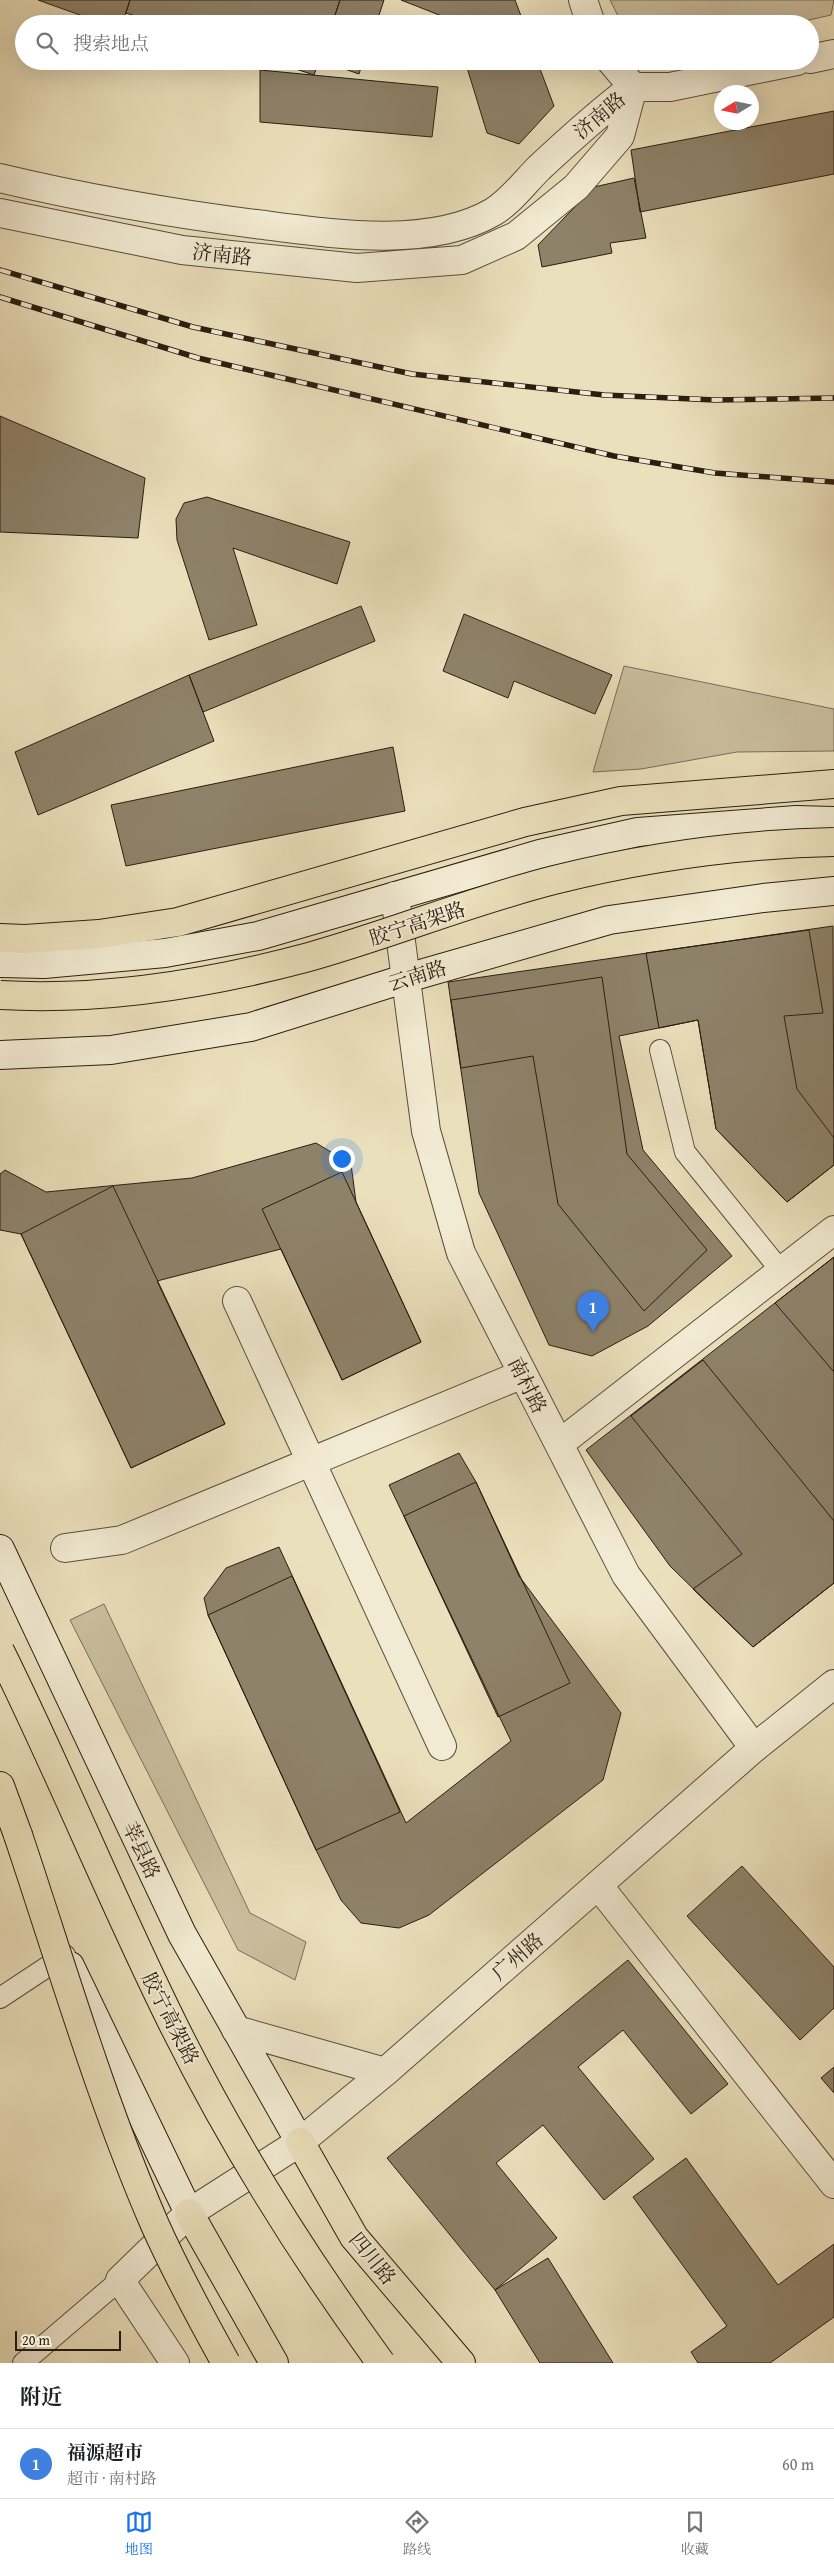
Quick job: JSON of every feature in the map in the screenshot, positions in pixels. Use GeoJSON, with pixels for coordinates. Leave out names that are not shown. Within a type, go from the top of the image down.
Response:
{"type":"FeatureCollection","features":[{"type":"Feature","properties":{"kind":"main road"},"geometry":{"type":"LineString","coordinates":[[0,938],[25,939],[99,934],[178,922],[526,822],[621,801],[834,784]]}},
{"type":"Feature","properties":{"kind":"main road","name":"胶宁高架路"},"geometry":{"type":"LineString","coordinates":[[0,995],[79,997],[186,984],[309,957],[553,881],[616,866],[720,849],[834,842]]}},
{"type":"Feature","properties":{"kind":"main road","name":"胶宁高架路"},"geometry":{"type":"LineString","coordinates":[[0,1651],[60,1775],[110,1891],[191,2058],[267,2194],[337,2302],[381,2363]]}},
{"type":"Feature","properties":{"kind":"main road"},"geometry":{"type":"LineString","coordinates":[[0,1786],[18,1835],[83,2038],[129,2161],[174,2264],[226,2363]]}},
{"type":"Feature","properties":{"kind":"main road","name":"四川路"},"geometry":{"type":"LineString","coordinates":[[300,2142],[354,2237],[462,2363]]}},
{"type":"Feature","properties":{"kind":"main road"},"geometry":{"type":"LineString","coordinates":[[189,2213],[274,2363]]}},
{"type":"Feature","properties":{"kind":"street"},"geometry":{"type":"LineString","coordinates":[[583,0],[588,15]]}},
{"type":"Feature","properties":{"kind":"street"},"geometry":{"type":"LineString","coordinates":[[819,57],[834,54]]}},
{"type":"Feature","properties":{"kind":"street"},"geometry":{"type":"LineString","coordinates":[[619,70],[633,87],[670,87],[753,70]]}},
{"type":"Feature","properties":{"kind":"street","name":"济南路"},"geometry":{"type":"LineString","coordinates":[[0,178],[54,191],[188,216],[355,236],[458,228],[494,212],[590,120],[633,87]]}},
{"type":"Feature","properties":{"kind":"street","name":"济南路"},"geometry":{"type":"LineString","coordinates":[[0,213],[172,248],[357,268],[462,260],[516,236],[576,187],[620,136],[633,87]]}},
{"type":"Feature","properties":{"kind":"street"},"geometry":{"type":"LineString","coordinates":[[0,963],[44,964],[164,952],[258,936],[540,854],[638,832],[796,820],[834,821]]}},
{"type":"Feature","properties":{"kind":"street","name":"云南路"},"geometry":{"type":"LineString","coordinates":[[0,1055],[111,1050],[251,1027],[407,978],[610,920],[763,898],[834,891]]}},
{"type":"Feature","properties":{"kind":"street","name":"南村路"},"geometry":{"type":"LineString","coordinates":[[395,896],[426,1131],[458,1244],[626,1575],[754,1748]]}},
{"type":"Feature","properties":{"kind":"street"},"geometry":{"type":"LineString","coordinates":[[559,1444],[834,1230]]}},
{"type":"Feature","properties":{"kind":"street"},"geometry":{"type":"LineString","coordinates":[[237,1301],[442,1746]]}},
{"type":"Feature","properties":{"kind":"street"},"geometry":{"type":"LineString","coordinates":[[65,1548],[122,1540],[523,1374]]}},
{"type":"Feature","properties":{"kind":"street","name":"莘县路"},"geometry":{"type":"LineString","coordinates":[[0,1549],[182,1934],[300,2142]]}},
{"type":"Feature","properties":{"kind":"street","name":"广州路"},"geometry":{"type":"LineString","coordinates":[[120,2280],[189,2213],[300,2142],[385,2072],[754,1748],[834,1684]]}},
{"type":"Feature","properties":{"kind":"street"},"geometry":{"type":"LineString","coordinates":[[0,1815],[189,2213]]}},
{"type":"Feature","properties":{"kind":"street"},"geometry":{"type":"LineString","coordinates":[[598,1885],[834,2184]]}},
{"type":"Feature","properties":{"kind":"street"},"geometry":{"type":"LineString","coordinates":[[236,2030],[385,2072]]}},
{"type":"Feature","properties":{"kind":"street"},"geometry":{"type":"LineString","coordinates":[[120,2280],[175,2363]]}},
{"type":"Feature","properties":{"kind":"lane"},"geometry":{"type":"LineString","coordinates":[[660,1050],[685,1152],[781,1271]]}},
{"type":"Feature","properties":{"kind":"lane"},"geometry":{"type":"LineString","coordinates":[[0,1998],[65,1955]]}},
{"type":"Feature","properties":{"kind":"lane"},"geometry":{"type":"LineString","coordinates":[[23,2363],[120,2280]]}},
{"type":"Feature","properties":{"kind":"shaded area"},"geometry":{"type":"Polygon","coordinates":[[[610,0],[834,0],[831,15],[819,18],[819,15],[618,15],[610,0]]]}},
{"type":"Feature","properties":{"kind":"shaded area"},"geometry":{"type":"Polygon","coordinates":[[[624,666],[834,709],[834,751],[737,752],[641,769],[593,772],[624,666]]]}},
{"type":"Feature","properties":{"kind":"shaded area"},"geometry":{"type":"Polygon","coordinates":[[[104,1604],[250,1913],[306,1942],[295,1980],[238,1950],[70,1620],[104,1604]]]}},
{"type":"Feature","properties":{"kind":"building"},"geometry":{"type":"Polygon","coordinates":[[[38,0],[130,0],[125,15],[80,15],[38,0]]]}},
{"type":"Feature","properties":{"kind":"building"},"geometry":{"type":"Polygon","coordinates":[[[130,0],[340,0],[335,15],[132,15],[126,13],[130,0]]]}},
{"type":"Feature","properties":{"kind":"building"},"geometry":{"type":"Polygon","coordinates":[[[340,0],[384,0],[379,15],[335,15],[340,0]]]}},
{"type":"Feature","properties":{"kind":"building"},"geometry":{"type":"Polygon","coordinates":[[[401,0],[515,0],[521,15],[439,15],[401,0]]]}},
{"type":"Feature","properties":{"kind":"building"},"geometry":{"type":"Polygon","coordinates":[[[260,70],[438,87],[432,137],[260,122],[260,70]]]}},
{"type":"Feature","properties":{"kind":"building"},"geometry":{"type":"Polygon","coordinates":[[[299,70],[316,70],[314,75],[299,70]]]}},
{"type":"Feature","properties":{"kind":"building"},"geometry":{"type":"Polygon","coordinates":[[[348,70],[360,70],[359,74],[348,70]]]}},
{"type":"Feature","properties":{"kind":"building"},"geometry":{"type":"Polygon","coordinates":[[[468,70],[540,70],[554,106],[519,144],[487,133],[468,70]]]}},
{"type":"Feature","properties":{"kind":"building"},"geometry":{"type":"Polygon","coordinates":[[[834,111],[834,174],[640,212],[631,150],[735,130],[759,130],[759,125],[834,111]]]}},
{"type":"Feature","properties":{"kind":"building"},"geometry":{"type":"Polygon","coordinates":[[[634,178],[646,238],[610,243],[612,253],[542,267],[538,245],[594,187],[634,178]]]}},
{"type":"Feature","properties":{"kind":"building"},"geometry":{"type":"Polygon","coordinates":[[[0,416],[145,478],[138,538],[0,532],[0,416]]]}},
{"type":"Feature","properties":{"kind":"building"},"geometry":{"type":"Polygon","coordinates":[[[207,497],[350,542],[337,584],[233,548],[257,625],[209,640],[177,540],[176,519],[184,503],[207,497]]]}},
{"type":"Feature","properties":{"kind":"building"},"geometry":{"type":"Polygon","coordinates":[[[361,606],[375,641],[203,712],[189,675],[361,606]]]}},
{"type":"Feature","properties":{"kind":"building"},"geometry":{"type":"Polygon","coordinates":[[[464,614],[612,675],[595,714],[514,681],[508,698],[443,671],[464,614]]]}},
{"type":"Feature","properties":{"kind":"building"},"geometry":{"type":"Polygon","coordinates":[[[189,675],[214,741],[38,815],[15,752],[189,675]]]}},
{"type":"Feature","properties":{"kind":"building"},"geometry":{"type":"Polygon","coordinates":[[[393,747],[405,811],[126,866],[111,805],[393,747]]]}},
{"type":"Feature","properties":{"kind":"building"},"geometry":{"type":"Polygon","coordinates":[[[833,926],[834,1165],[787,1202],[716,1129],[698,1020],[619,1036],[643,1150],[732,1256],[648,1326],[592,1356],[549,1345],[479,1193],[448,982],[833,926]]]}},
{"type":"Feature","properties":{"kind":"building"},"geometry":{"type":"Polygon","coordinates":[[[809,930],[823,1013],[784,1016],[797,1089],[834,1138],[834,1165],[787,1202],[716,1129],[698,1020],[659,1028],[646,953],[809,930]]]}},
{"type":"Feature","properties":{"kind":"building"},"geometry":{"type":"Polygon","coordinates":[[[602,977],[627,1154],[707,1250],[644,1311],[558,1204],[533,1056],[461,1068],[451,1000],[602,977]]]}},
{"type":"Feature","properties":{"kind":"building"},"geometry":{"type":"Polygon","coordinates":[[[316,1143],[351,1164],[356,1202],[421,1342],[342,1380],[281,1249],[157,1281],[225,1424],[131,1468],[21,1234],[0,1230],[0,1174],[5,1170],[46,1192],[192,1178],[316,1143]]]}},
{"type":"Feature","properties":{"kind":"building"},"geometry":{"type":"Polygon","coordinates":[[[342,1172],[421,1342],[342,1380],[262,1209],[342,1172]]]}},
{"type":"Feature","properties":{"kind":"building"},"geometry":{"type":"Polygon","coordinates":[[[113,1186],[225,1424],[131,1468],[21,1234],[113,1186]]]}},
{"type":"Feature","properties":{"kind":"building"},"geometry":{"type":"Polygon","coordinates":[[[834,1257],[834,1583],[753,1647],[670,1566],[586,1450],[834,1257]]]}},
{"type":"Feature","properties":{"kind":"building"},"geometry":{"type":"Polygon","coordinates":[[[834,1257],[834,1372],[775,1303],[834,1257]]]}},
{"type":"Feature","properties":{"kind":"building"},"geometry":{"type":"Polygon","coordinates":[[[703,1360],[834,1521],[834,1583],[753,1647],[693,1589],[742,1554],[631,1416],[703,1360]]]}},
{"type":"Feature","properties":{"kind":"building"},"geometry":{"type":"Polygon","coordinates":[[[459,1453],[476,1482],[519,1576],[621,1713],[603,1780],[429,1915],[399,1928],[361,1923],[341,1900],[316,1850],[208,1615],[204,1598],[226,1568],[279,1547],[406,1823],[511,1741],[389,1485],[459,1453]]]}},
{"type":"Feature","properties":{"kind":"building"},"geometry":{"type":"Polygon","coordinates":[[[476,1482],[570,1683],[498,1717],[404,1516],[476,1482]]]}},
{"type":"Feature","properties":{"kind":"building"},"geometry":{"type":"Polygon","coordinates":[[[292,1576],[400,1812],[316,1850],[208,1615],[292,1576]]]}},
{"type":"Feature","properties":{"kind":"building"},"geometry":{"type":"Polygon","coordinates":[[[742,1866],[834,1967],[834,2008],[800,2040],[687,1916],[742,1866]]]}},
{"type":"Feature","properties":{"kind":"building"},"geometry":{"type":"Polygon","coordinates":[[[628,1960],[728,2084],[691,2114],[623,2030],[578,2067],[654,2159],[604,2200],[543,2125],[496,2163],[557,2238],[495,2290],[387,2158],[628,1960]]]}},
{"type":"Feature","properties":{"kind":"building"},"geometry":{"type":"Polygon","coordinates":[[[834,2067],[834,2093],[821,2078],[834,2067]]]}},
{"type":"Feature","properties":{"kind":"building"},"geometry":{"type":"Polygon","coordinates":[[[686,2158],[778,2285],[834,2244],[834,2317],[770,2363],[698,2363],[691,2352],[727,2326],[633,2197],[686,2158]]]}},
{"type":"Feature","properties":{"kind":"building"},"geometry":{"type":"Polygon","coordinates":[[[548,2258],[613,2363],[540,2363],[495,2290],[548,2258]]]}},
{"type":"Feature","properties":{"kind":"railway"},"geometry":{"type":"LineString","coordinates":[[0,270],[193,327],[412,374],[604,395],[715,400],[834,398]]}},
{"type":"Feature","properties":{"kind":"railway"},"geometry":{"type":"LineString","coordinates":[[0,297],[198,358],[614,456],[715,473],[834,482]]}},
{"type":"Feature","properties":{"kind":"place","name":"福源超市"},"geometry":{"type":"Point","coordinates":[593,1332]}}]}
